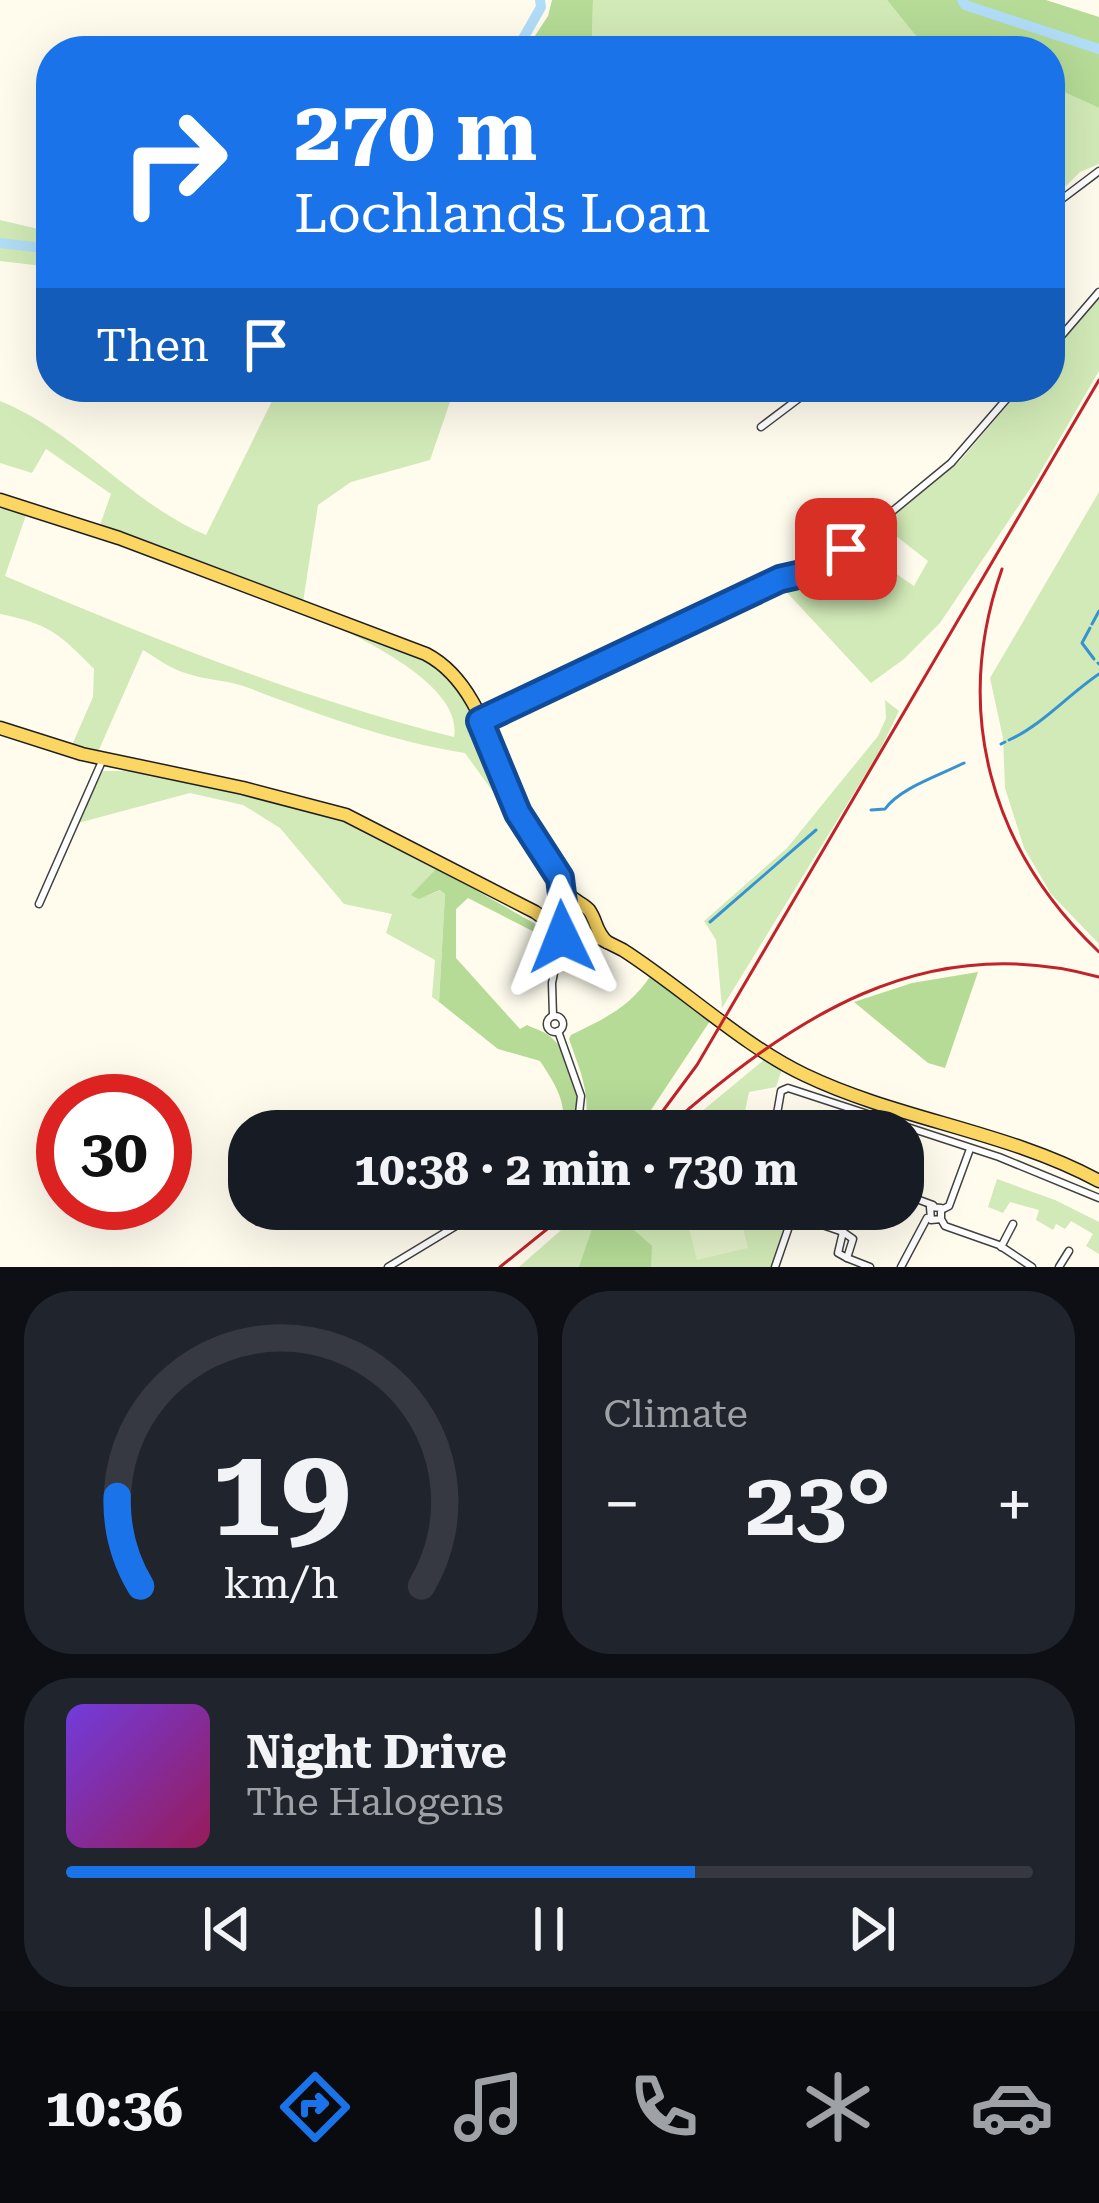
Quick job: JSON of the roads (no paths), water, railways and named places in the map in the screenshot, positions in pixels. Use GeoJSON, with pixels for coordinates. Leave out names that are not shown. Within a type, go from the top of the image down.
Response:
{"type":"FeatureCollection","features":[{"type":"Feature","properties":{"kind":"main road"},"geometry":{"type":"LineString","coordinates":[[0,500],[119,538],[426,655],[459,679],[518,813],[608,942],[687,992],[789,1067],[884,1110]]}},
{"type":"Feature","properties":{"kind":"main road"},"geometry":{"type":"LineString","coordinates":[[0,728],[103,759],[346,815],[529,909],[560,931],[608,942]]}},
{"type":"Feature","properties":{"kind":"main road"},"geometry":{"type":"LineString","coordinates":[[560,878],[560,931]]}},
{"type":"Feature","properties":{"kind":"main road"},"geometry":{"type":"LineString","coordinates":[[529,909],[580,904]]}},
{"type":"Feature","properties":{"kind":"main road"},"geometry":{"type":"LineString","coordinates":[[580,938],[592,923]]}},
{"type":"Feature","properties":{"kind":"main road"},"geometry":{"type":"LineString","coordinates":[[924,1124],[1046,1157],[1099,1181]]}},
{"type":"Feature","properties":{"kind":"street"},"geometry":{"type":"LineString","coordinates":[[1065,197],[1099,171]]}},
{"type":"Feature","properties":{"kind":"street"},"geometry":{"type":"LineString","coordinates":[[1065,332],[1099,292]]}},
{"type":"Feature","properties":{"kind":"street"},"geometry":{"type":"LineString","coordinates":[[761,427],[794,402]]}},
{"type":"Feature","properties":{"kind":"street"},"geometry":{"type":"LineString","coordinates":[[480,721],[780,579],[820,570],[951,463],[1004,402]]}},
{"type":"Feature","properties":{"kind":"street"},"geometry":{"type":"LineString","coordinates":[[39,904],[103,759]]}},
{"type":"Feature","properties":{"kind":"street"},"geometry":{"type":"LineString","coordinates":[[560,931],[561,953],[552,983],[553,1016],[548,1027],[558,1031],[580,1096],[579,1110]]}},
{"type":"Feature","properties":{"kind":"street"},"geometry":{"type":"LineString","coordinates":[[561,953],[580,938]]}},
{"type":"Feature","properties":{"kind":"street"},"geometry":{"type":"LineString","coordinates":[[778,1110],[783,1087],[873,1110]]}},
{"type":"Feature","properties":{"kind":"street"},"geometry":{"type":"LineString","coordinates":[[924,1127],[1099,1198]]}},
{"type":"Feature","properties":{"kind":"street"},"geometry":{"type":"LineString","coordinates":[[924,1202],[943,1209],[950,1206],[970,1147]]}},
{"type":"Feature","properties":{"kind":"street"},"geometry":{"type":"LineString","coordinates":[[928,1217],[933,1205]]}},
{"type":"Feature","properties":{"kind":"street"},"geometry":{"type":"LineString","coordinates":[[943,1209],[945,1226],[1001,1246],[1032,1267]]}},
{"type":"Feature","properties":{"kind":"street"},"geometry":{"type":"LineString","coordinates":[[901,1267],[923,1221],[941,1219]]}},
{"type":"Feature","properties":{"kind":"street"},"geometry":{"type":"LineString","coordinates":[[1001,1246],[1012,1224]]}},
{"type":"Feature","properties":{"kind":"street"},"geometry":{"type":"LineString","coordinates":[[388,1267],[449,1230]]}},
{"type":"Feature","properties":{"kind":"street"},"geometry":{"type":"LineString","coordinates":[[776,1267],[788,1230]]}},
{"type":"Feature","properties":{"kind":"street"},"geometry":{"type":"LineString","coordinates":[[838,1230],[854,1238],[848,1258],[869,1267]]}},
{"type":"Feature","properties":{"kind":"street"},"geometry":{"type":"LineString","coordinates":[[1059,1267],[1069,1250]]}},
{"type":"Feature","properties":{"kind":"waterway"},"geometry":{"type":"LineString","coordinates":[[525,36],[541,7],[540,0]]}},
{"type":"Feature","properties":{"kind":"waterway"},"geometry":{"type":"LineString","coordinates":[[962,0],[965,5],[1059,36]]}},
{"type":"Feature","properties":{"kind":"waterway"},"geometry":{"type":"LineString","coordinates":[[1065,38],[1099,49]]}},
{"type":"Feature","properties":{"kind":"waterway"},"geometry":{"type":"LineString","coordinates":[[0,243],[36,247]]}},
{"type":"Feature","properties":{"kind":"waterway"},"geometry":{"type":"LineString","coordinates":[[1092,624],[1099,611]]}},
{"type":"Feature","properties":{"kind":"waterway"},"geometry":{"type":"LineString","coordinates":[[1090,628],[1082,643],[1094,659]]}},
{"type":"Feature","properties":{"kind":"waterway"},"geometry":{"type":"LineString","coordinates":[[1009,740],[1099,674]]}},
{"type":"Feature","properties":{"kind":"waterway"},"geometry":{"type":"LineString","coordinates":[[1001,744],[1005,742]]}},
{"type":"Feature","properties":{"kind":"waterway"},"geometry":{"type":"LineString","coordinates":[[871,810],[885,809],[910,789],[964,763]]}},
{"type":"Feature","properties":{"kind":"waterway"},"geometry":{"type":"LineString","coordinates":[[710,922],[816,830]]}},
{"type":"Feature","properties":{"kind":"railway"},"geometry":{"type":"LineString","coordinates":[[664,1110],[697,1065],[1099,380]]}},
{"type":"Feature","properties":{"kind":"railway"},"geometry":{"type":"LineString","coordinates":[[1002,569],[987,622],[981,674],[982,725],[991,775],[1007,823],[1031,869],[1061,912],[1099,952]]}},
{"type":"Feature","properties":{"kind":"railway"},"geometry":{"type":"LineString","coordinates":[[688,1110],[760,1053],[810,1021],[862,994],[917,975],[974,965],[1035,965],[1099,977]]}},
{"type":"Feature","properties":{"kind":"railway"},"geometry":{"type":"LineString","coordinates":[[500,1267],[546,1230]]}}]}
